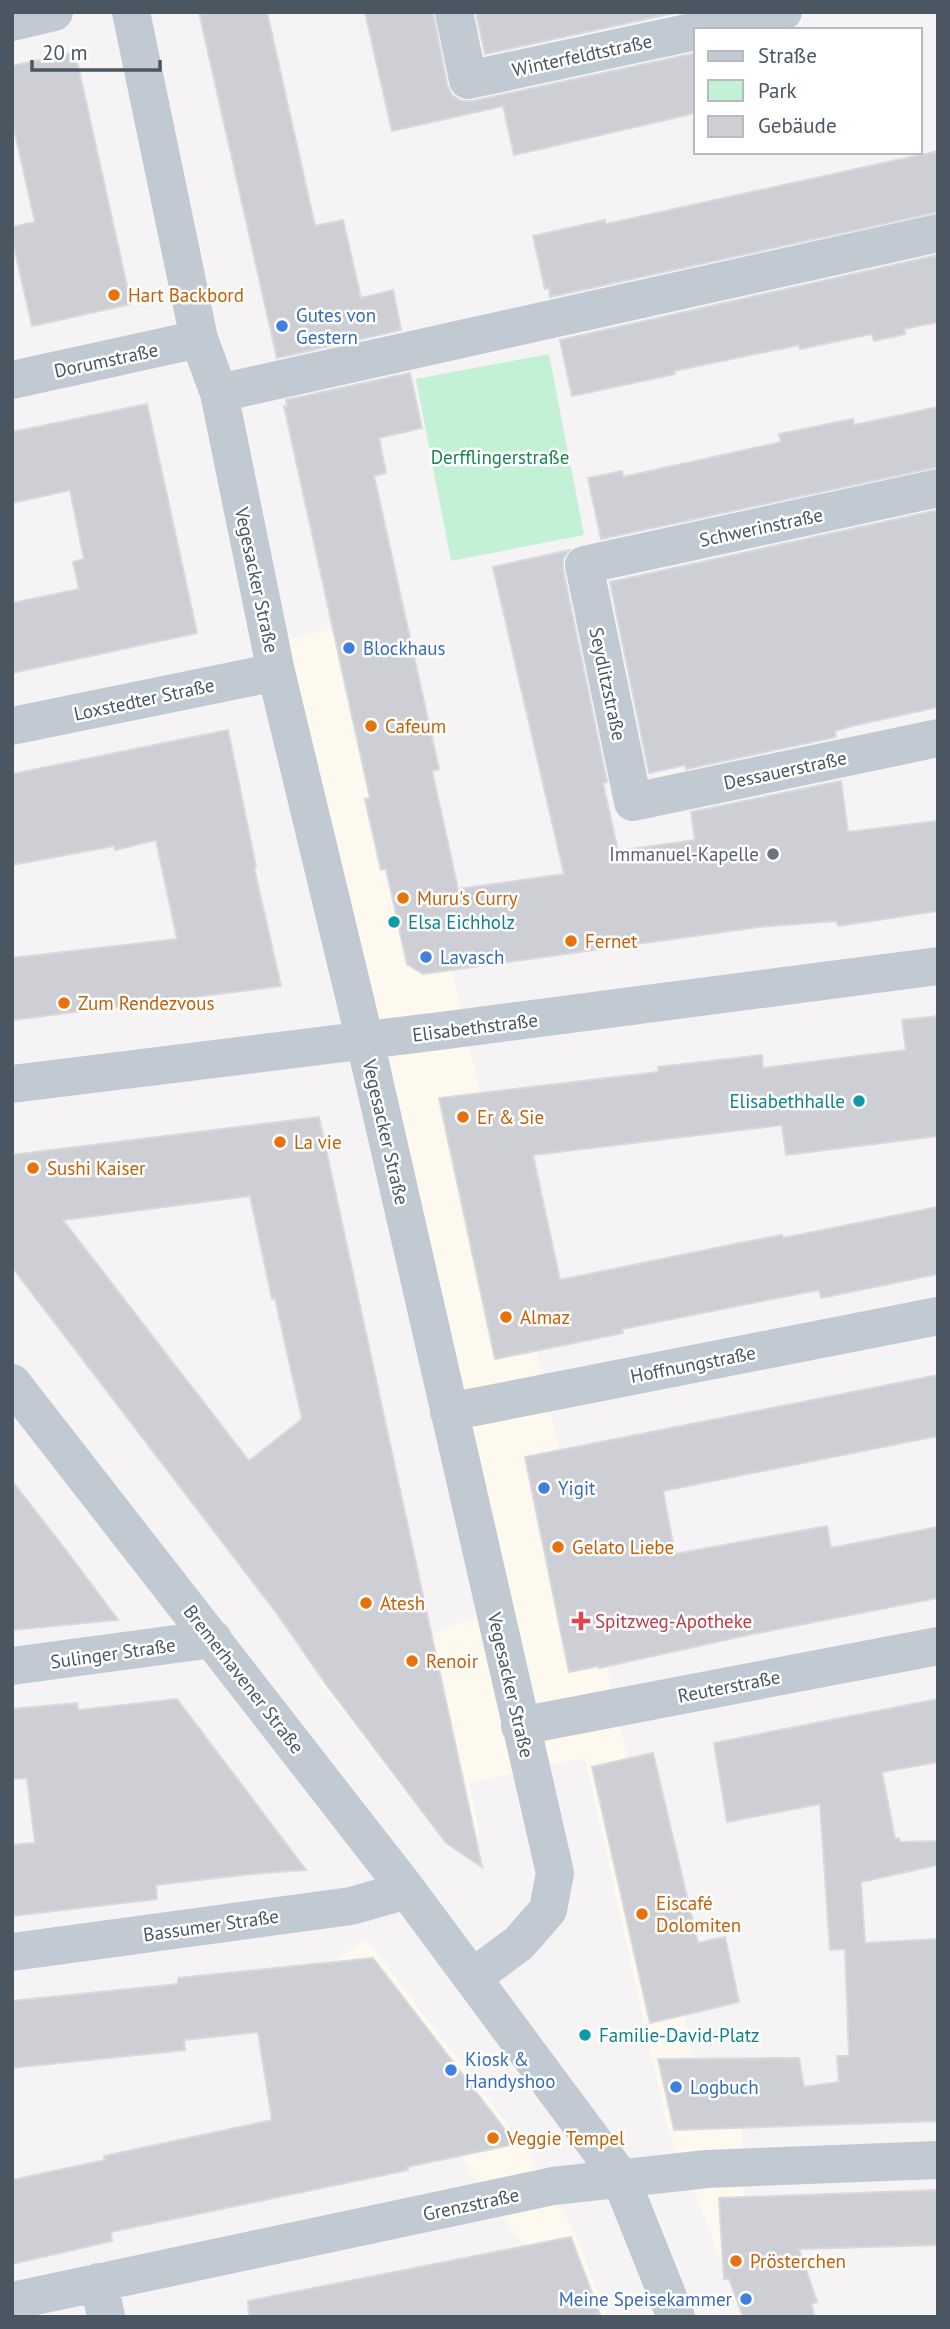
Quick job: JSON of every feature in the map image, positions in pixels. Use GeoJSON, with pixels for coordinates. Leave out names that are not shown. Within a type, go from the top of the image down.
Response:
{"type":"FeatureCollection","features":[{"type":"Feature","properties":{"kind":"street"},"geometry":{"type":"LineString","coordinates":[[12,22],[54,12]]}},
{"type":"Feature","properties":{"kind":"street","name":"Vegesacker Straße"},"geometry":{"type":"LineString","coordinates":[[131,12],[199,339],[219,393],[276,671],[365,1041],[555,1873],[548,1910],[519,1943],[472,1978]]}},
{"type":"Feature","properties":{"kind":"street","name":"Winterfeldtstraße"},"geometry":{"type":"LineString","coordinates":[[454,12],[468,80],[694,31]]}},
{"type":"Feature","properties":{"kind":"street","name":"Winterfeldtstraße"},"geometry":{"type":"LineString","coordinates":[[708,28],[783,12]]}},
{"type":"Feature","properties":{"kind":"street"},"geometry":{"type":"LineString","coordinates":[[219,393],[938,233]]}},
{"type":"Feature","properties":{"kind":"street","name":"Dorumstraße"},"geometry":{"type":"LineString","coordinates":[[12,380],[199,339]]}},
{"type":"Feature","properties":{"kind":"street","name":"Schwerinstraße"},"geometry":{"type":"LineString","coordinates":[[584,565],[938,488]]}},
{"type":"Feature","properties":{"kind":"street","name":"Seydlitzstraße"},"geometry":{"type":"LineString","coordinates":[[584,565],[633,802]]}},
{"type":"Feature","properties":{"kind":"street","name":"Loxstedter Straße"},"geometry":{"type":"LineString","coordinates":[[12,726],[276,671]]}},
{"type":"Feature","properties":{"kind":"street","name":"Dessauerstraße"},"geometry":{"type":"LineString","coordinates":[[633,802],[938,738]]}},
{"type":"Feature","properties":{"kind":"street","name":"Elisabethstraße"},"geometry":{"type":"LineString","coordinates":[[12,1084],[938,966]]}},
{"type":"Feature","properties":{"kind":"street","name":"Hoffnungstraße"},"geometry":{"type":"LineString","coordinates":[[449,1412],[938,1315]]}},
{"type":"Feature","properties":{"kind":"street","name":"Bremerhavener Straße"},"geometry":{"type":"LineString","coordinates":[[15,1390],[213,1639],[472,1978]]}},
{"type":"Feature","properties":{"kind":"street","name":"Sulinger Straße"},"geometry":{"type":"LineString","coordinates":[[12,1666],[213,1639]]}},
{"type":"Feature","properties":{"kind":"street","name":"Reuterstraße"},"geometry":{"type":"LineString","coordinates":[[520,1726],[938,1646]]}},
{"type":"Feature","properties":{"kind":"street","name":"Bassumer Straße"},"geometry":{"type":"LineString","coordinates":[[12,1952],[351,1906],[407,1891]]}},
{"type":"Feature","properties":{"kind":"street"},"geometry":{"type":"LineString","coordinates":[[472,1978],[620,2177],[676,2317]]}},
{"type":"Feature","properties":{"kind":"street","name":"Grenzstraße"},"geometry":{"type":"LineString","coordinates":[[12,2301],[103,2299],[554,2186],[707,2169],[938,2161]]}},
{"type":"Feature","properties":{"kind":"shaded area"},"geometry":{"type":"Polygon","coordinates":[[[375,619],[700,2087],[739,2088],[748,2256],[775,2317],[741,2317],[695,2192],[669,2135],[585,1758],[469,1783],[480,1836],[476,1848],[462,1855],[446,1846],[319,1681],[482,1614],[260,646],[375,619]]]}},
{"type":"Feature","properties":{"kind":"shaded area"},"geometry":{"type":"Polygon","coordinates":[[[366,1938],[520,2141],[576,2234],[607,2317],[562,2317],[543,2273],[326,1968],[366,1938]]]}},
{"type":"Feature","properties":{"kind":"green space","name":"Derfflingerstraße"},"geometry":{"type":"Polygon","coordinates":[[[549,354],[584,535],[451,561],[416,379],[549,354]]]}},
{"type":"Feature","properties":{"kind":"building"},"geometry":{"type":"Polygon","coordinates":[[[199,12],[267,12],[315,226],[343,220],[361,298],[393,290],[401,330],[277,358],[199,12]]]}},
{"type":"Feature","properties":{"kind":"building"},"geometry":{"type":"Polygon","coordinates":[[[365,12],[433,12],[447,85],[452,95],[462,101],[473,101],[694,53],[694,113],[514,155],[503,106],[392,131],[365,12]]]}},
{"type":"Feature","properties":{"kind":"building"},"geometry":{"type":"Polygon","coordinates":[[[476,12],[679,12],[485,54],[476,12]]]}},
{"type":"Feature","properties":{"kind":"building"},"geometry":{"type":"Polygon","coordinates":[[[75,52],[131,304],[32,326],[12,238],[12,227],[35,222],[12,120],[12,66],[75,52]]]}},
{"type":"Feature","properties":{"kind":"building"},"geometry":{"type":"Polygon","coordinates":[[[938,151],[938,212],[550,297],[549,288],[545,289],[533,236],[605,220],[606,224],[938,151]]]}},
{"type":"Feature","properties":{"kind":"building"},"geometry":{"type":"Polygon","coordinates":[[[938,255],[938,322],[904,329],[905,334],[874,341],[872,334],[800,349],[799,345],[572,396],[560,340],[938,255]]]}},
{"type":"Feature","properties":{"kind":"building"},"geometry":{"type":"Polygon","coordinates":[[[410,373],[422,428],[379,438],[386,473],[374,476],[439,769],[432,771],[458,889],[564,874],[493,567],[569,550],[563,559],[563,569],[607,782],[603,783],[618,851],[695,840],[691,812],[841,781],[848,832],[938,821],[938,911],[839,926],[836,921],[759,927],[423,974],[407,964],[386,869],[381,870],[365,799],[370,798],[284,406],[287,406],[286,400],[410,373]]]}},
{"type":"Feature","properties":{"kind":"building"},"geometry":{"type":"Polygon","coordinates":[[[147,404],[197,633],[12,673],[12,603],[79,589],[73,562],[84,559],[70,490],[12,503],[12,432],[147,404]]]}},
{"type":"Feature","properties":{"kind":"building"},"geometry":{"type":"Polygon","coordinates":[[[938,407],[938,467],[601,539],[588,478],[622,471],[623,477],[781,442],[779,434],[853,419],[854,425],[938,407]]]}},
{"type":"Feature","properties":{"kind":"building"},"geometry":{"type":"Polygon","coordinates":[[[938,510],[938,707],[835,731],[836,737],[686,769],[685,765],[649,773],[610,582],[938,510]]]}},
{"type":"Feature","properties":{"kind":"building"},"geometry":{"type":"Polygon","coordinates":[[[228,730],[256,867],[254,868],[281,986],[12,1020],[12,958],[177,939],[156,840],[115,850],[114,846],[12,865],[12,774],[228,730]]]}},
{"type":"Feature","properties":{"kind":"building"},"geometry":{"type":"Polygon","coordinates":[[[938,1016],[938,1136],[786,1155],[782,1125],[533,1155],[560,1280],[740,1243],[782,1235],[783,1238],[938,1207],[938,1274],[821,1298],[819,1290],[622,1329],[623,1333],[495,1359],[439,1098],[658,1072],[658,1067],[762,1055],[763,1068],[906,1050],[902,1020],[938,1016]]]}},
{"type":"Feature","properties":{"kind":"building"},"geometry":{"type":"Polygon","coordinates":[[[319,1117],[482,1867],[446,1843],[325,1683],[278,1615],[12,1267],[12,1155],[319,1117]],[[250,1196],[63,1220],[249,1461],[302,1419],[275,1298],[272,1299],[250,1196]]]}},
{"type":"Feature","properties":{"kind":"building"},"geometry":{"type":"Polygon","coordinates":[[[938,1375],[938,1436],[663,1491],[675,1554],[827,1526],[831,1548],[938,1527],[938,1598],[569,1672],[525,1457],[938,1375]]]}},
{"type":"Feature","properties":{"kind":"building"},"geometry":{"type":"Polygon","coordinates":[[[12,1481],[62,1545],[118,1620],[12,1630],[12,1481]]]}},
{"type":"Feature","properties":{"kind":"building"},"geometry":{"type":"Polygon","coordinates":[[[177,1699],[306,1870],[156,1885],[157,1899],[12,1916],[12,1845],[35,1843],[27,1778],[12,1779],[12,1709],[77,1703],[78,1710],[177,1699]]]}},
{"type":"Feature","properties":{"kind":"building"},"geometry":{"type":"Polygon","coordinates":[[[938,1699],[938,1762],[882,1772],[895,1839],[899,1838],[900,1842],[938,1841],[938,1865],[861,1882],[865,1943],[938,1939],[938,2121],[674,2130],[658,2059],[799,2058],[804,2087],[839,2082],[837,2056],[849,2056],[845,1949],[830,1950],[820,1804],[727,1822],[714,1743],[938,1699]]]}},
{"type":"Feature","properties":{"kind":"building"},"geometry":{"type":"Polygon","coordinates":[[[653,1753],[698,1943],[725,1937],[739,2002],[650,2023],[592,1767],[653,1753]]]}},
{"type":"Feature","properties":{"kind":"building"},"geometry":{"type":"Polygon","coordinates":[[[373,1958],[516,2144],[407,2167],[408,2170],[111,2232],[112,2241],[12,2264],[12,2180],[105,2160],[104,2156],[272,2120],[258,2032],[184,2040],[185,2050],[12,2068],[12,2001],[178,1984],[178,1978],[373,1958]]]}},
{"type":"Feature","properties":{"kind":"building"},"geometry":{"type":"Polygon","coordinates":[[[938,2190],[938,2245],[799,2249],[817,2302],[811,2304],[815,2317],[743,2317],[729,2279],[724,2279],[719,2198],[938,2190]]]}},
{"type":"Feature","properties":{"kind":"building"},"geometry":{"type":"Polygon","coordinates":[[[571,2237],[601,2317],[249,2317],[248,2301],[571,2237]]]}},
{"type":"Feature","properties":{"kind":"place","name":"Hart Backbord"},"geometry":{"type":"Point","coordinates":[114,295]}},
{"type":"Feature","properties":{"kind":"place","name":"Gutes von Gestern"},"geometry":{"type":"Point","coordinates":[282,326]}},
{"type":"Feature","properties":{"kind":"place","name":"Blockhaus"},"geometry":{"type":"Point","coordinates":[349,648]}},
{"type":"Feature","properties":{"kind":"place","name":"Cafeum"},"geometry":{"type":"Point","coordinates":[371,726]}},
{"type":"Feature","properties":{"kind":"place","name":"Immanuel-Kapelle"},"geometry":{"type":"Point","coordinates":[773,854]}},
{"type":"Feature","properties":{"kind":"place","name":"Muru's Curry"},"geometry":{"type":"Point","coordinates":[403,898]}},
{"type":"Feature","properties":{"kind":"place","name":"Elsa Eichholz"},"geometry":{"type":"Point","coordinates":[394,922]}},
{"type":"Feature","properties":{"kind":"place","name":"Fernet"},"geometry":{"type":"Point","coordinates":[571,941]}},
{"type":"Feature","properties":{"kind":"place","name":"Lavasch"},"geometry":{"type":"Point","coordinates":[426,957]}},
{"type":"Feature","properties":{"kind":"place","name":"Zum Rendezvous"},"geometry":{"type":"Point","coordinates":[64,1003]}},
{"type":"Feature","properties":{"kind":"place","name":"Elisabethhalle"},"geometry":{"type":"Point","coordinates":[859,1101]}},
{"type":"Feature","properties":{"kind":"place","name":"Er & Sie"},"geometry":{"type":"Point","coordinates":[463,1117]}},
{"type":"Feature","properties":{"kind":"place","name":"La vie"},"geometry":{"type":"Point","coordinates":[280,1142]}},
{"type":"Feature","properties":{"kind":"place","name":"Sushi Kaiser"},"geometry":{"type":"Point","coordinates":[33,1168]}},
{"type":"Feature","properties":{"kind":"place","name":"Almaz"},"geometry":{"type":"Point","coordinates":[506,1317]}},
{"type":"Feature","properties":{"kind":"place","name":"Yigit"},"geometry":{"type":"Point","coordinates":[544,1488]}},
{"type":"Feature","properties":{"kind":"place","name":"Gelato Liebe"},"geometry":{"type":"Point","coordinates":[558,1547]}},
{"type":"Feature","properties":{"kind":"place","name":"Atesh"},"geometry":{"type":"Point","coordinates":[366,1603]}},
{"type":"Feature","properties":{"kind":"place","name":"Spitzweg-Apotheke"},"geometry":{"type":"Point","coordinates":[581,1621]}},
{"type":"Feature","properties":{"kind":"place","name":"Renoir"},"geometry":{"type":"Point","coordinates":[412,1661]}},
{"type":"Feature","properties":{"kind":"place","name":"Eiscafé Dolomiten"},"geometry":{"type":"Point","coordinates":[642,1914]}},
{"type":"Feature","properties":{"kind":"place","name":"Familie-David-Platz"},"geometry":{"type":"Point","coordinates":[585,2035]}},
{"type":"Feature","properties":{"kind":"place","name":"Kiosk & Handyshoo"},"geometry":{"type":"Point","coordinates":[451,2070]}},
{"type":"Feature","properties":{"kind":"place","name":"Logbuch"},"geometry":{"type":"Point","coordinates":[676,2087]}},
{"type":"Feature","properties":{"kind":"place","name":"Veggie Tempel"},"geometry":{"type":"Point","coordinates":[493,2138]}},
{"type":"Feature","properties":{"kind":"place","name":"Prösterchen"},"geometry":{"type":"Point","coordinates":[736,2261]}},
{"type":"Feature","properties":{"kind":"place","name":"Meine Speisekammer"},"geometry":{"type":"Point","coordinates":[746,2299]}}]}
